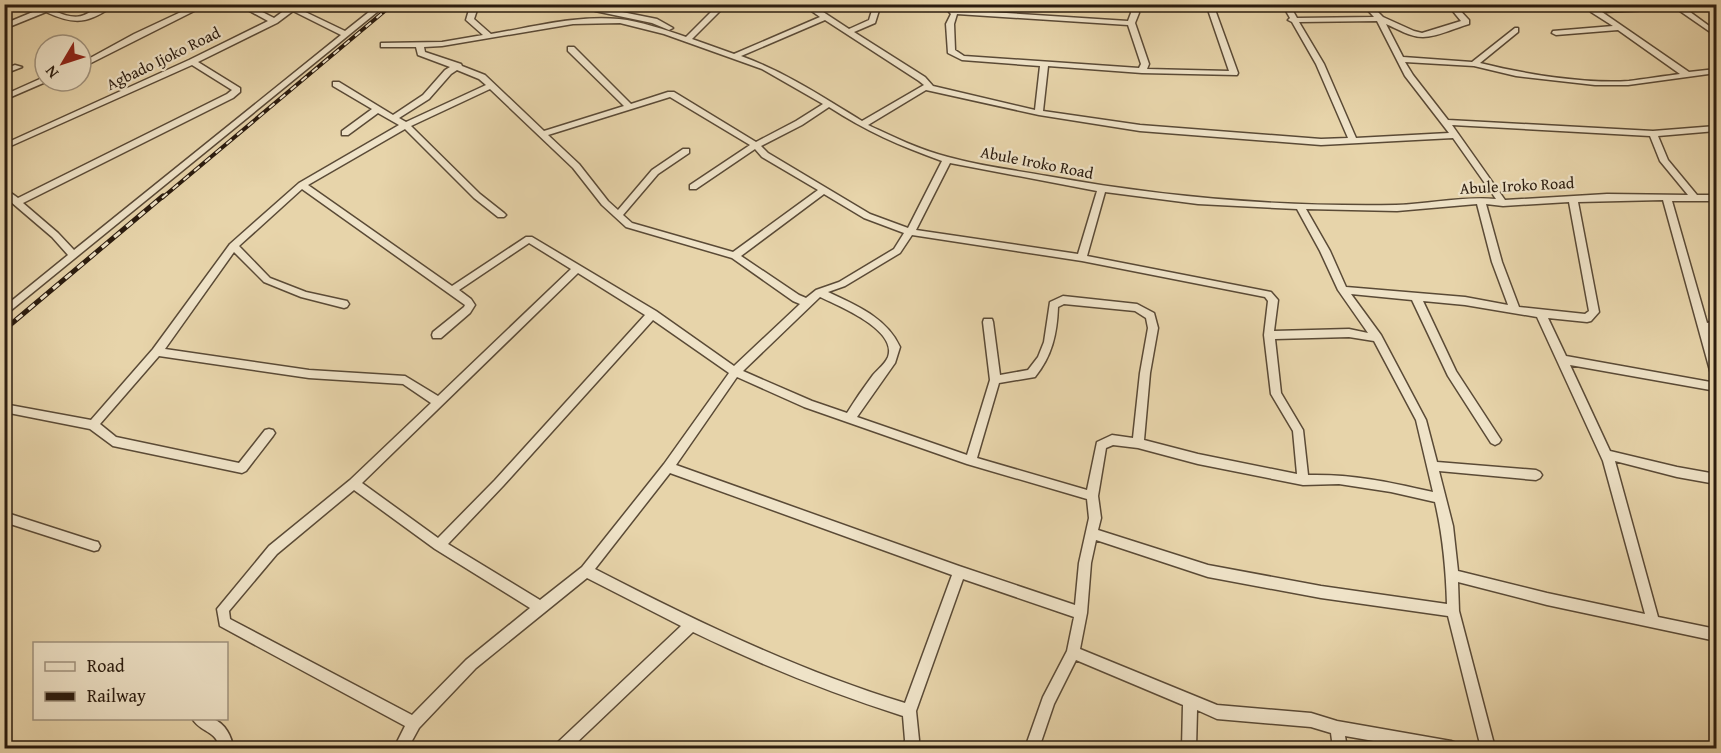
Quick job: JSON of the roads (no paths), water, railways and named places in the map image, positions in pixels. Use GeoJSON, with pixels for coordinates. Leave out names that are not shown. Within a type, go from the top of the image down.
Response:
{"type":"FeatureCollection","features":[{"type":"Feature","properties":{"kind":"street"},"geometry":{"type":"LineString","coordinates":[[4,27],[59,4]]}},
{"type":"Feature","properties":{"kind":"street"},"geometry":{"type":"LineString","coordinates":[[46,10],[70,21],[85,18],[113,4]]}},
{"type":"Feature","properties":{"kind":"street"},"geometry":{"type":"LineString","coordinates":[[93,60],[205,4]]}},
{"type":"Feature","properties":{"kind":"street"},"geometry":{"type":"LineString","coordinates":[[240,4],[273,21]]}},
{"type":"Feature","properties":{"kind":"street"},"geometry":{"type":"LineString","coordinates":[[4,314],[73,255],[384,4]]}},
{"type":"Feature","properties":{"kind":"street"},"geometry":{"type":"LineString","coordinates":[[600,4],[598,9],[667,26],[670,29],[666,32]]}},
{"type":"Feature","properties":{"kind":"street"},"geometry":{"type":"LineString","coordinates":[[687,40],[724,4]]}},
{"type":"Feature","properties":{"kind":"street"},"geometry":{"type":"LineString","coordinates":[[805,4],[922,79],[929,86],[862,125]]}},
{"type":"Feature","properties":{"kind":"street"},"geometry":{"type":"LineString","coordinates":[[849,32],[872,21],[878,4]]}},
{"type":"Feature","properties":{"kind":"street"},"geometry":{"type":"LineString","coordinates":[[1133,4],[1135,14],[1131,23],[1145,64],[1142,71]]}},
{"type":"Feature","properties":{"kind":"street"},"geometry":{"type":"LineString","coordinates":[[1131,23],[956,8],[950,24],[953,54],[962,58],[1142,71],[1234,73],[1209,4]]}},
{"type":"Feature","properties":{"kind":"street"},"geometry":{"type":"LineString","coordinates":[[1285,4],[1292,20],[1320,64],[1353,140]]}},
{"type":"Feature","properties":{"kind":"street"},"geometry":{"type":"LineString","coordinates":[[1365,4],[1380,19],[1409,76],[1446,122],[1503,203]]}},
{"type":"Feature","properties":{"kind":"street"},"geometry":{"type":"LineString","coordinates":[[1292,20],[1380,19],[1412,33],[1430,34],[1466,22],[1450,4]]}},
{"type":"Feature","properties":{"kind":"street"},"geometry":{"type":"LineString","coordinates":[[1592,7],[1634,10],[1676,6],[1716,6]]}},
{"type":"Feature","properties":{"kind":"street"},"geometry":{"type":"LineString","coordinates":[[1676,6],[1716,34]]}},
{"type":"Feature","properties":{"kind":"street"},"geometry":{"type":"LineString","coordinates":[[296,7],[347,35]]}},
{"type":"Feature","properties":{"kind":"street","name":"Agbado Ijoko Road"},"geometry":{"type":"LineString","coordinates":[[4,147],[192,62],[296,7]]}},
{"type":"Feature","properties":{"kind":"street"},"geometry":{"type":"LineString","coordinates":[[1592,7],[1618,28],[1686,74]]}},
{"type":"Feature","properties":{"kind":"street"},"geometry":{"type":"LineString","coordinates":[[473,10],[470,20],[488,35]]}},
{"type":"Feature","properties":{"kind":"street"},"geometry":{"type":"LineString","coordinates":[[735,56],[824,18]]}},
{"type":"Feature","properties":{"kind":"street","name":"Abule Iroko Road"},"geometry":{"type":"LineString","coordinates":[[384,45],[420,45],[462,41],[587,20],[620,21],[666,32],[774,72],[862,125],[902,144],[947,160],[1102,189],[1198,201],[1397,208],[1481,201],[1503,203],[1573,198],[1716,198]]}},
{"type":"Feature","properties":{"kind":"street"},"geometry":{"type":"LineString","coordinates":[[1556,33],[1618,28]]}},
{"type":"Feature","properties":{"kind":"street"},"geometry":{"type":"LineString","coordinates":[[1474,64],[1515,30]]}},
{"type":"Feature","properties":{"kind":"street"},"geometry":{"type":"LineString","coordinates":[[420,45],[421,53],[482,77],[576,166],[605,202],[629,225],[735,256],[808,303]]}},
{"type":"Feature","properties":{"kind":"street"},"geometry":{"type":"LineString","coordinates":[[571,49],[629,107]]}},
{"type":"Feature","properties":{"kind":"street"},"geometry":{"type":"LineString","coordinates":[[1402,59],[1474,64],[1516,74],[1595,83],[1628,83],[1716,71]]}},
{"type":"Feature","properties":{"kind":"street"},"geometry":{"type":"LineString","coordinates":[[18,202],[154,136],[230,96],[237,90],[192,62]]}},
{"type":"Feature","properties":{"kind":"street"},"geometry":{"type":"LineString","coordinates":[[1039,113],[1044,64]]}},
{"type":"Feature","properties":{"kind":"street"},"geometry":{"type":"LineString","coordinates":[[395,117],[426,96],[448,72],[458,66]]}},
{"type":"Feature","properties":{"kind":"street"},"geometry":{"type":"LineString","coordinates":[[4,72],[18,67]]}},
{"type":"Feature","properties":{"kind":"street"},"geometry":{"type":"LineString","coordinates":[[336,84],[395,117],[477,196],[501,215]]}},
{"type":"Feature","properties":{"kind":"street"},"geometry":{"type":"LineString","coordinates":[[4,98],[33,85]]}},
{"type":"Feature","properties":{"kind":"street"},"geometry":{"type":"LineString","coordinates":[[93,425],[157,352],[233,246],[302,185],[368,145],[490,86]]}},
{"type":"Feature","properties":{"kind":"street"},"geometry":{"type":"LineString","coordinates":[[925,87],[1039,113],[1140,129],[1321,142],[1454,135]]}},
{"type":"Feature","properties":{"kind":"street"},"geometry":{"type":"LineString","coordinates":[[544,134],[666,94],[677,95],[823,191],[867,216],[910,232],[1082,258],[1268,294],[1273,300],[1269,335],[1276,394],[1298,430],[1303,480]]}},
{"type":"Feature","properties":{"kind":"street"},"geometry":{"type":"LineString","coordinates":[[693,187],[756,145],[799,123],[828,104]]}},
{"type":"Feature","properties":{"kind":"street"},"geometry":{"type":"LineString","coordinates":[[345,133],[378,109]]}},
{"type":"Feature","properties":{"kind":"street"},"geometry":{"type":"LineString","coordinates":[[1446,122],[1653,134],[1716,128]]}},
{"type":"Feature","properties":{"kind":"street"},"geometry":{"type":"LineString","coordinates":[[1653,134],[1664,161],[1696,199]]}},
{"type":"Feature","properties":{"kind":"street"},"geometry":{"type":"LineString","coordinates":[[618,215],[655,172],[686,151]]}},
{"type":"Feature","properties":{"kind":"street"},"geometry":{"type":"LineString","coordinates":[[401,748],[414,723],[471,664],[586,571],[668,467],[735,372],[819,292],[842,284],[897,251],[910,232],[947,160]]}},
{"type":"Feature","properties":{"kind":"street"},"geometry":{"type":"LineString","coordinates":[[302,185],[470,305],[437,335]]}},
{"type":"Feature","properties":{"kind":"street"},"geometry":{"type":"LineString","coordinates":[[1082,258],[1102,189]]}},
{"type":"Feature","properties":{"kind":"street"},"geometry":{"type":"LineString","coordinates":[[4,191],[55,235],[73,255]]}},
{"type":"Feature","properties":{"kind":"street"},"geometry":{"type":"LineString","coordinates":[[735,256],[823,191]]}},
{"type":"Feature","properties":{"kind":"street"},"geometry":{"type":"LineString","coordinates":[[1343,290],[1465,301],[1541,314],[1587,318],[1594,312],[1573,198]]}},
{"type":"Feature","properties":{"kind":"street"},"geometry":{"type":"LineString","coordinates":[[1667,198],[1716,374]]}},
{"type":"Feature","properties":{"kind":"street"},"geometry":{"type":"LineString","coordinates":[[1481,201],[1497,262],[1515,309]]}},
{"type":"Feature","properties":{"kind":"street"},"geometry":{"type":"LineString","coordinates":[[1300,206],[1343,290],[1377,338],[1421,420],[1447,526],[1453,611],[1488,748]]}},
{"type":"Feature","properties":{"kind":"street"},"geometry":{"type":"LineString","coordinates":[[452,290],[524,240],[529,239],[652,314],[735,372],[808,404],[971,461],[1092,496]]}},
{"type":"Feature","properties":{"kind":"street"},"geometry":{"type":"LineString","coordinates":[[233,246],[267,280],[304,295],[344,304]]}},
{"type":"Feature","properties":{"kind":"street"},"geometry":{"type":"LineString","coordinates":[[414,723],[224,622],[224,609],[273,550],[354,483],[578,268]]}},
{"type":"Feature","properties":{"kind":"street"},"geometry":{"type":"LineString","coordinates":[[819,292],[881,326],[891,336],[895,347],[895,356],[863,396],[850,418]]}},
{"type":"Feature","properties":{"kind":"street"},"geometry":{"type":"LineString","coordinates":[[1416,297],[1452,373],[1495,440]]}},
{"type":"Feature","properties":{"kind":"street"},"geometry":{"type":"LineString","coordinates":[[995,380],[1031,374],[1047,351],[1051,338],[1053,305],[1058,302],[1063,300],[1137,308],[1150,316],[1153,328],[1145,373],[1138,442]]}},
{"type":"Feature","properties":{"kind":"street"},"geometry":{"type":"LineString","coordinates":[[439,545],[499,483],[652,314]]}},
{"type":"Feature","properties":{"kind":"street"},"geometry":{"type":"LineString","coordinates":[[1541,314],[1605,454],[1653,620]]}},
{"type":"Feature","properties":{"kind":"street"},"geometry":{"type":"LineString","coordinates":[[971,461],[995,380],[988,322]]}},
{"type":"Feature","properties":{"kind":"street"},"geometry":{"type":"LineString","coordinates":[[1702,327],[1716,325]]}},
{"type":"Feature","properties":{"kind":"street"},"geometry":{"type":"LineString","coordinates":[[1269,335],[1349,333],[1377,338]]}},
{"type":"Feature","properties":{"kind":"street"},"geometry":{"type":"LineString","coordinates":[[157,352],[309,374],[405,380],[438,402]]}},
{"type":"Feature","properties":{"kind":"street"},"geometry":{"type":"LineString","coordinates":[[1561,360],[1716,387]]}},
{"type":"Feature","properties":{"kind":"street"},"geometry":{"type":"LineString","coordinates":[[4,408],[93,425],[113,441],[242,468],[269,433]]}},
{"type":"Feature","properties":{"kind":"street"},"geometry":{"type":"LineString","coordinates":[[1032,748],[1048,702],[1072,652],[1082,613],[1085,562],[1095,518],[1092,496],[1101,445],[1112,440],[1138,442],[1198,459],[1303,480],[1339,479],[1391,487],[1439,498]]}},
{"type":"Feature","properties":{"kind":"street"},"geometry":{"type":"LineString","coordinates":[[1605,454],[1716,479]]}},
{"type":"Feature","properties":{"kind":"street"},"geometry":{"type":"LineString","coordinates":[[1434,466],[1536,475]]}},
{"type":"Feature","properties":{"kind":"street"},"geometry":{"type":"LineString","coordinates":[[668,467],[959,572],[1082,613]]}},
{"type":"Feature","properties":{"kind":"street"},"geometry":{"type":"LineString","coordinates":[[354,483],[439,545],[541,609]]}},
{"type":"Feature","properties":{"kind":"street"},"geometry":{"type":"LineString","coordinates":[[4,517],[94,546]]}},
{"type":"Feature","properties":{"kind":"street"},"geometry":{"type":"LineString","coordinates":[[1093,534],[1208,571],[1321,592],[1453,611]]}},
{"type":"Feature","properties":{"kind":"street"},"geometry":{"type":"LineString","coordinates":[[586,571],[691,625],[861,698],[909,711]]}},
{"type":"Feature","properties":{"kind":"street"},"geometry":{"type":"LineString","coordinates":[[910,748],[912,740],[909,711],[959,572]]}},
{"type":"Feature","properties":{"kind":"street"},"geometry":{"type":"LineString","coordinates":[[1452,575],[1547,599],[1716,635]]}},
{"type":"Feature","properties":{"kind":"street"},"geometry":{"type":"LineString","coordinates":[[562,748],[691,625]]}},
{"type":"Feature","properties":{"kind":"street"},"geometry":{"type":"LineString","coordinates":[[1072,652],[1217,712],[1311,720],[1337,728],[1451,748]]}},
{"type":"Feature","properties":{"kind":"street"},"geometry":{"type":"LineString","coordinates":[[1189,748],[1190,701]]}},
{"type":"Feature","properties":{"kind":"street"},"geometry":{"type":"LineString","coordinates":[[202,720],[222,733],[227,741],[226,748]]}},
{"type":"Feature","properties":{"kind":"street"},"geometry":{"type":"LineString","coordinates":[[1337,728],[1340,748]]}},
{"type":"Feature","properties":{"kind":"railway"},"geometry":{"type":"LineString","coordinates":[[162,198],[393,4]]}},
{"type":"Feature","properties":{"kind":"railway"},"geometry":{"type":"LineString","coordinates":[[4,330],[163,196]]}}]}
